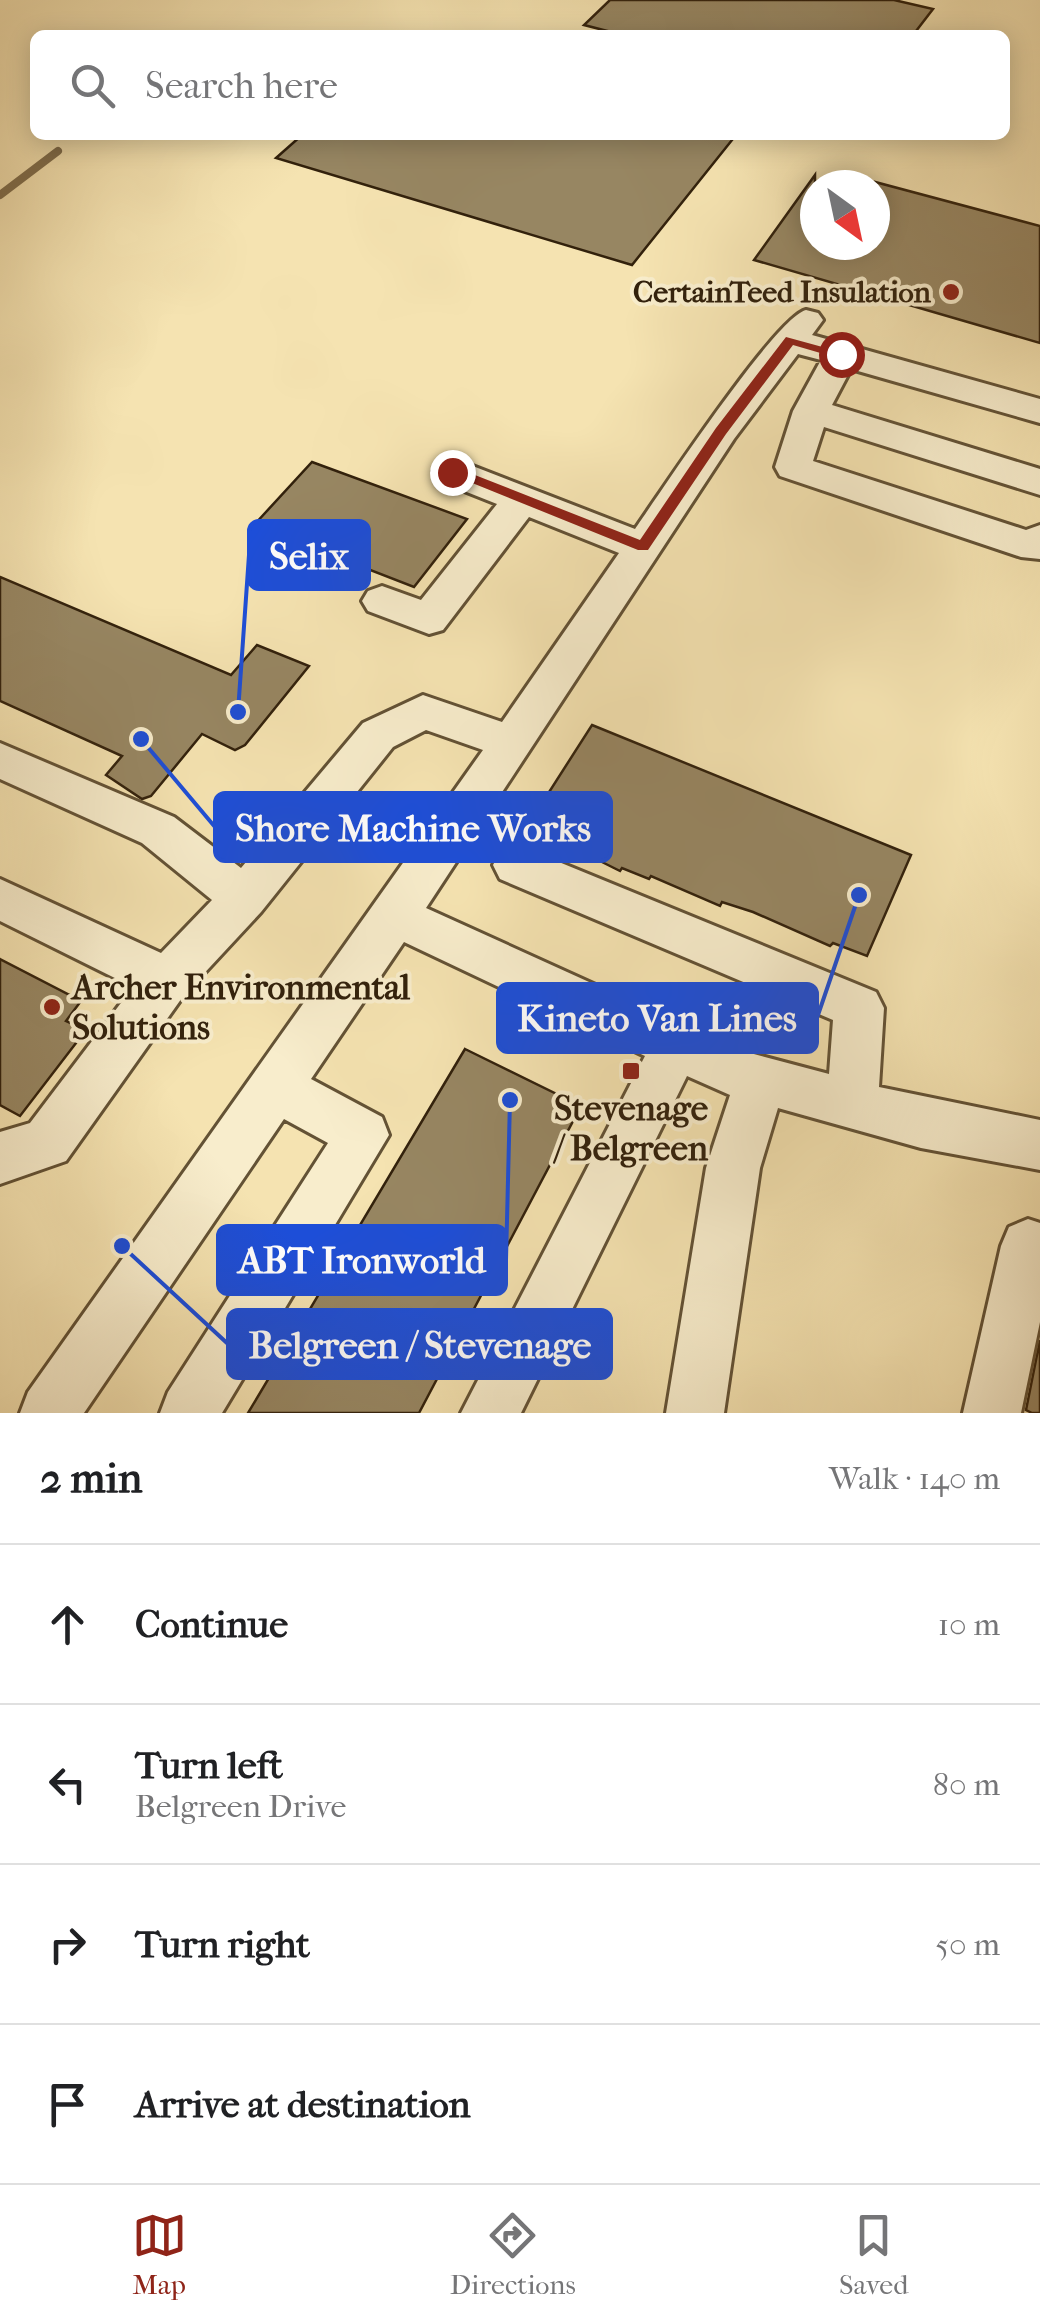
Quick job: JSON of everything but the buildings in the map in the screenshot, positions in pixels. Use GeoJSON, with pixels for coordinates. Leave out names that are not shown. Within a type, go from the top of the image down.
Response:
{"type":"FeatureCollection","features":[{"type":"Feature","properties":{"kind":"street"},"geometry":{"type":"LineString","coordinates":[[49,1413],[395,916],[721,431],[798,330],[841,354],[1040,411]]}},
{"type":"Feature","properties":{"kind":"street"},"geometry":{"type":"LineString","coordinates":[[841,354],[811,412],[793,467],[1035,547],[1040,539]]}},
{"type":"Feature","properties":{"kind":"street"},"geometry":{"type":"LineString","coordinates":[[811,412],[1040,482]]}},
{"type":"Feature","properties":{"kind":"street"},"geometry":{"type":"LineString","coordinates":[[452,472],[643,547]]}},
{"type":"Feature","properties":{"kind":"street"},"geometry":{"type":"LineString","coordinates":[[382,601],[429,619],[522,499]]}},
{"type":"Feature","properties":{"kind":"street"},"geometry":{"type":"LineString","coordinates":[[0,1158],[47,1143],[167,980],[244,898],[378,735],[423,712],[511,742]]}},
{"type":"Feature","properties":{"kind":"street"},"geometry":{"type":"LineString","coordinates":[[0,760],[158,830],[244,898]]}},
{"type":"Feature","properties":{"kind":"street"},"geometry":{"type":"LineString","coordinates":[[516,864],[859,1008],[852,1104]]}},
{"type":"Feature","properties":{"kind":"street"},"geometry":{"type":"LineString","coordinates":[[0,899],[167,980]]}},
{"type":"Feature","properties":{"kind":"street"},"geometry":{"type":"LineString","coordinates":[[395,916],[732,1072],[921,1123],[1040,1145]]}},
{"type":"Feature","properties":{"kind":"street"},"geometry":{"type":"LineString","coordinates":[[490,1413],[676,1046]]}},
{"type":"Feature","properties":{"kind":"street"},"geometry":{"type":"LineString","coordinates":[[695,1413],[732,1168],[761,1080]]}},
{"type":"Feature","properties":{"kind":"street"},"geometry":{"type":"LineString","coordinates":[[189,1413],[363,1135],[276,1087]]}},
{"type":"Feature","properties":{"kind":"street"},"geometry":{"type":"LineString","coordinates":[[992,1413],[1036,1235]]}},
{"type":"Feature","properties":{"kind":"waterway"},"geometry":{"type":"LineString","coordinates":[[0,195],[58,151]]}},
{"type":"Feature","properties":{"kind":"place","name":"CertainTeed Insulation"},"geometry":{"type":"Point","coordinates":[951,292]}},
{"type":"Feature","properties":{"kind":"place","name":"Selix"},"geometry":{"type":"Point","coordinates":[238,712]}},
{"type":"Feature","properties":{"kind":"place","name":"Shore Machine Works"},"geometry":{"type":"Point","coordinates":[141,739]}},
{"type":"Feature","properties":{"kind":"place","name":"Kineto Van Lines"},"geometry":{"type":"Point","coordinates":[859,895]}},
{"type":"Feature","properties":{"kind":"place","name":"Archer Environmental Solutions"},"geometry":{"type":"Point","coordinates":[52,1007]}},
{"type":"Feature","properties":{"kind":"place","name":"Stevenage / Belgreen"},"geometry":{"type":"Point","coordinates":[631,1071]}},
{"type":"Feature","properties":{"kind":"place","name":"ABT Ironworld"},"geometry":{"type":"Point","coordinates":[510,1100]}},
{"type":"Feature","properties":{"kind":"place","name":"Belgreen / Stevenage"},"geometry":{"type":"Point","coordinates":[122,1246]}},
{"type":"Feature","properties":{"kind":"route"},"geometry":{"type":"LineString","coordinates":[[452,472],[643,547],[721,431],[790,340],[841,354]]}}]}
